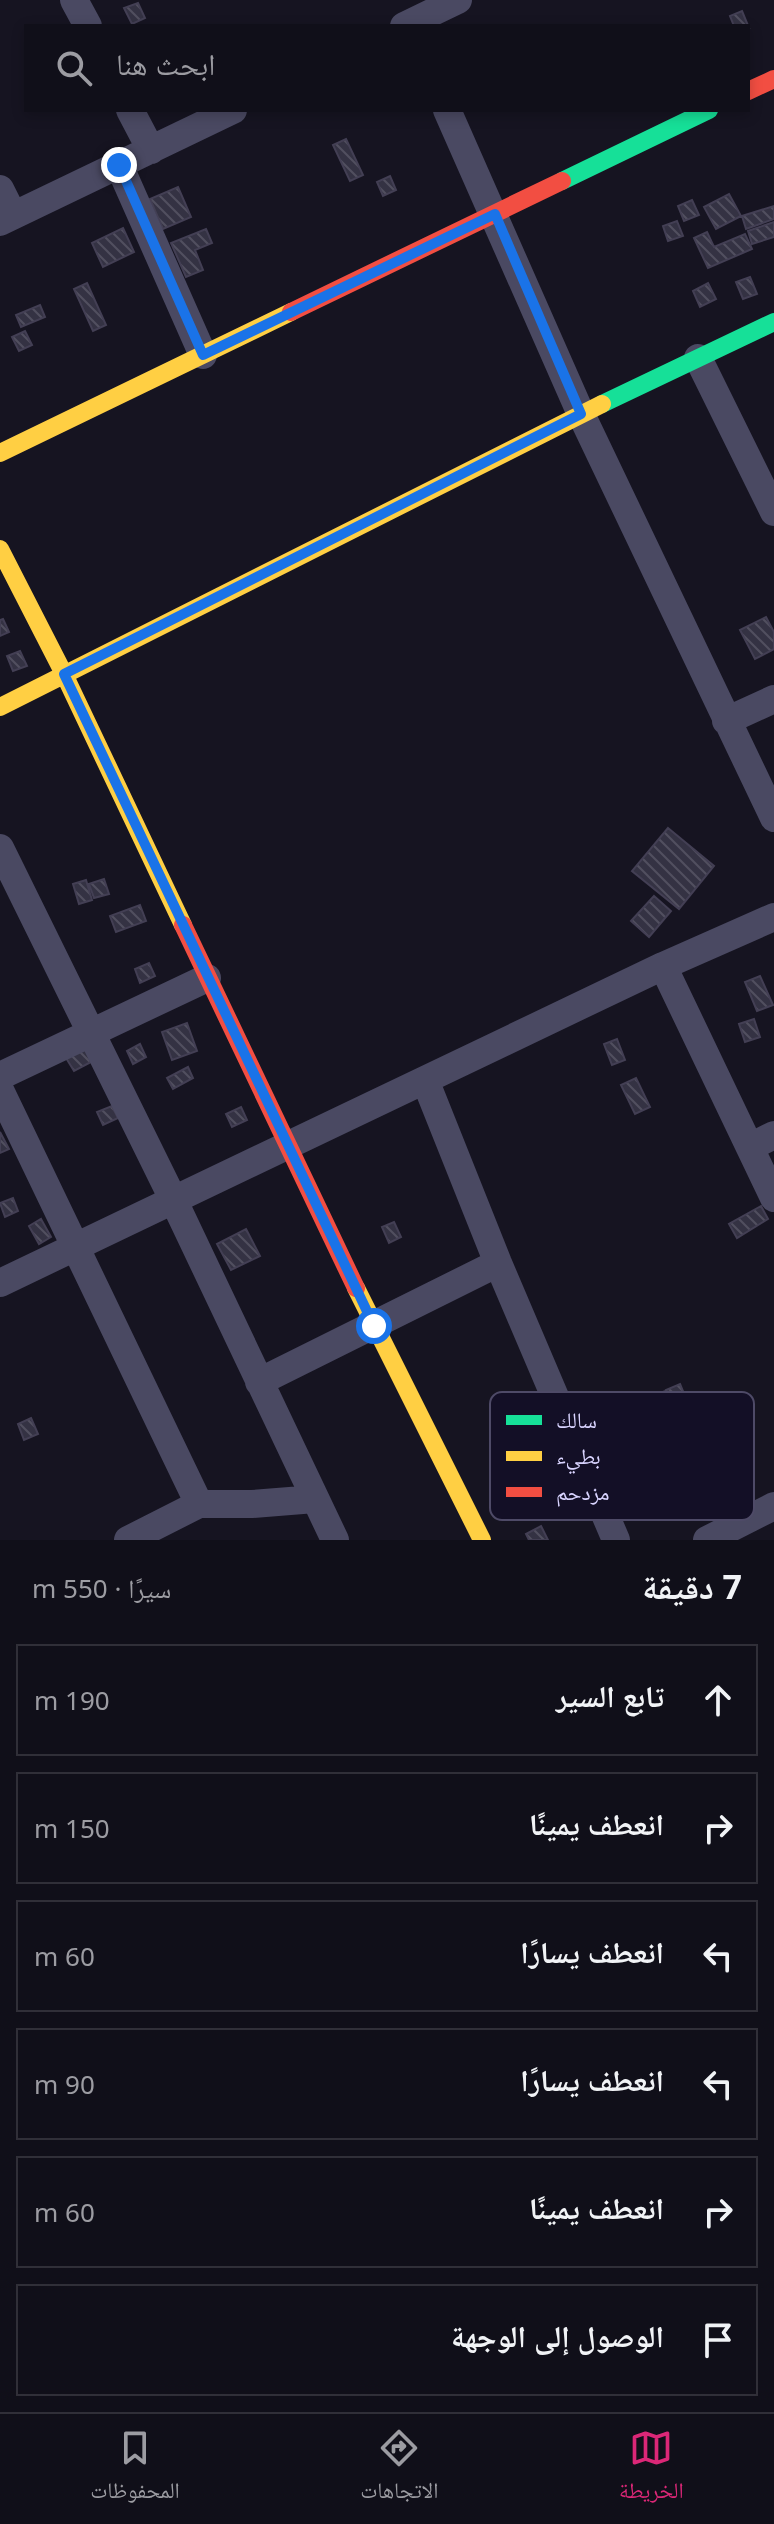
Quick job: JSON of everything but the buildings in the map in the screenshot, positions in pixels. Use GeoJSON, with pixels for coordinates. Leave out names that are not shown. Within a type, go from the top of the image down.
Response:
{"type":"FeatureCollection","features":[{"type":"Feature","properties":{"kind":"street"},"geometry":{"type":"LineString","coordinates":[[74,0],[87,24]]}},
{"type":"Feature","properties":{"kind":"street"},"geometry":{"type":"LineString","coordinates":[[404,19],[458,0]]}},
{"type":"Feature","properties":{"kind":"street"},"geometry":{"type":"LineString","coordinates":[[750,90],[774,79]]}},
{"type":"Feature","properties":{"kind":"street"},"geometry":{"type":"LineString","coordinates":[[131,112],[151,150]]}},
{"type":"Feature","properties":{"kind":"street"},"geometry":{"type":"LineString","coordinates":[[0,189],[7,218],[229,112]]}},
{"type":"Feature","properties":{"kind":"street"},"geometry":{"type":"LineString","coordinates":[[448,112],[581,414],[774,818]]}},
{"type":"Feature","properties":{"kind":"street"},"geometry":{"type":"LineString","coordinates":[[0,453],[705,112]]}},
{"type":"Feature","properties":{"kind":"street"},"geometry":{"type":"LineString","coordinates":[[119,165],[203,355]]}},
{"type":"Feature","properties":{"kind":"street"},"geometry":{"type":"LineString","coordinates":[[0,707],[581,414],[774,322]]}},
{"type":"Feature","properties":{"kind":"street"},"geometry":{"type":"LineString","coordinates":[[698,358],[774,512]]}},
{"type":"Feature","properties":{"kind":"street"},"geometry":{"type":"LineString","coordinates":[[0,549],[64,674],[374,1326],[482,1540]]}},
{"type":"Feature","properties":{"kind":"street"},"geometry":{"type":"LineString","coordinates":[[726,721],[774,699]]}},
{"type":"Feature","properties":{"kind":"street"},"geometry":{"type":"LineString","coordinates":[[1,853],[173,1199],[335,1540]]}},
{"type":"Feature","properties":{"kind":"street"},"geometry":{"type":"LineString","coordinates":[[0,1283],[663,966],[774,917]]}},
{"type":"Feature","properties":{"kind":"street"},"geometry":{"type":"LineString","coordinates":[[663,966],[762,1141],[774,1198]]}},
{"type":"Feature","properties":{"kind":"street"},"geometry":{"type":"LineString","coordinates":[[0,1076],[207,978]]}},
{"type":"Feature","properties":{"kind":"street"},"geometry":{"type":"LineString","coordinates":[[425,1080],[553,1392]]}},
{"type":"Feature","properties":{"kind":"street"},"geometry":{"type":"LineString","coordinates":[[0,1090],[199,1504]]}},
{"type":"Feature","properties":{"kind":"street"},"geometry":{"type":"LineString","coordinates":[[259,1382],[498,1263]]}},
{"type":"Feature","properties":{"kind":"street"},"geometry":{"type":"LineString","coordinates":[[128,1540],[199,1504],[315,1499]]}},
{"type":"Feature","properties":{"kind":"street"},"geometry":{"type":"LineString","coordinates":[[754,1516],[774,1506]]}},
{"type":"Feature","properties":{"kind":"street"},"geometry":{"type":"LineString","coordinates":[[607,1520],[616,1540]]}},
{"type":"Feature","properties":{"kind":"street"},"geometry":{"type":"LineString","coordinates":[[707,1540],[746,1520]]}},
{"type":"Feature","properties":{"kind":"traffic: fast"},"geometry":{"type":"LineString","coordinates":[[562,181],[705,112]]}},
{"type":"Feature","properties":{"kind":"traffic: fast"},"geometry":{"type":"LineString","coordinates":[[602,404],[774,322]]}},
{"type":"Feature","properties":{"kind":"traffic: slow"},"geometry":{"type":"LineString","coordinates":[[0,453],[291,312]]}},
{"type":"Feature","properties":{"kind":"traffic: slow"},"geometry":{"type":"LineString","coordinates":[[0,707],[602,404]]}},
{"type":"Feature","properties":{"kind":"traffic: slow"},"geometry":{"type":"LineString","coordinates":[[0,549],[64,674],[183,925]]}},
{"type":"Feature","properties":{"kind":"traffic: slow"},"geometry":{"type":"LineString","coordinates":[[356,1288],[482,1540]]}},
{"type":"Feature","properties":{"kind":"traffic: jam"},"geometry":{"type":"LineString","coordinates":[[750,90],[774,79]]}},
{"type":"Feature","properties":{"kind":"traffic: jam"},"geometry":{"type":"LineString","coordinates":[[291,312],[562,181]]}},
{"type":"Feature","properties":{"kind":"traffic: jam"},"geometry":{"type":"LineString","coordinates":[[183,925],[356,1288]]}},
{"type":"Feature","properties":{"kind":"route"},"geometry":{"type":"LineString","coordinates":[[119,165],[203,355],[495,214],[581,414],[64,674],[374,1326]]}}]}
